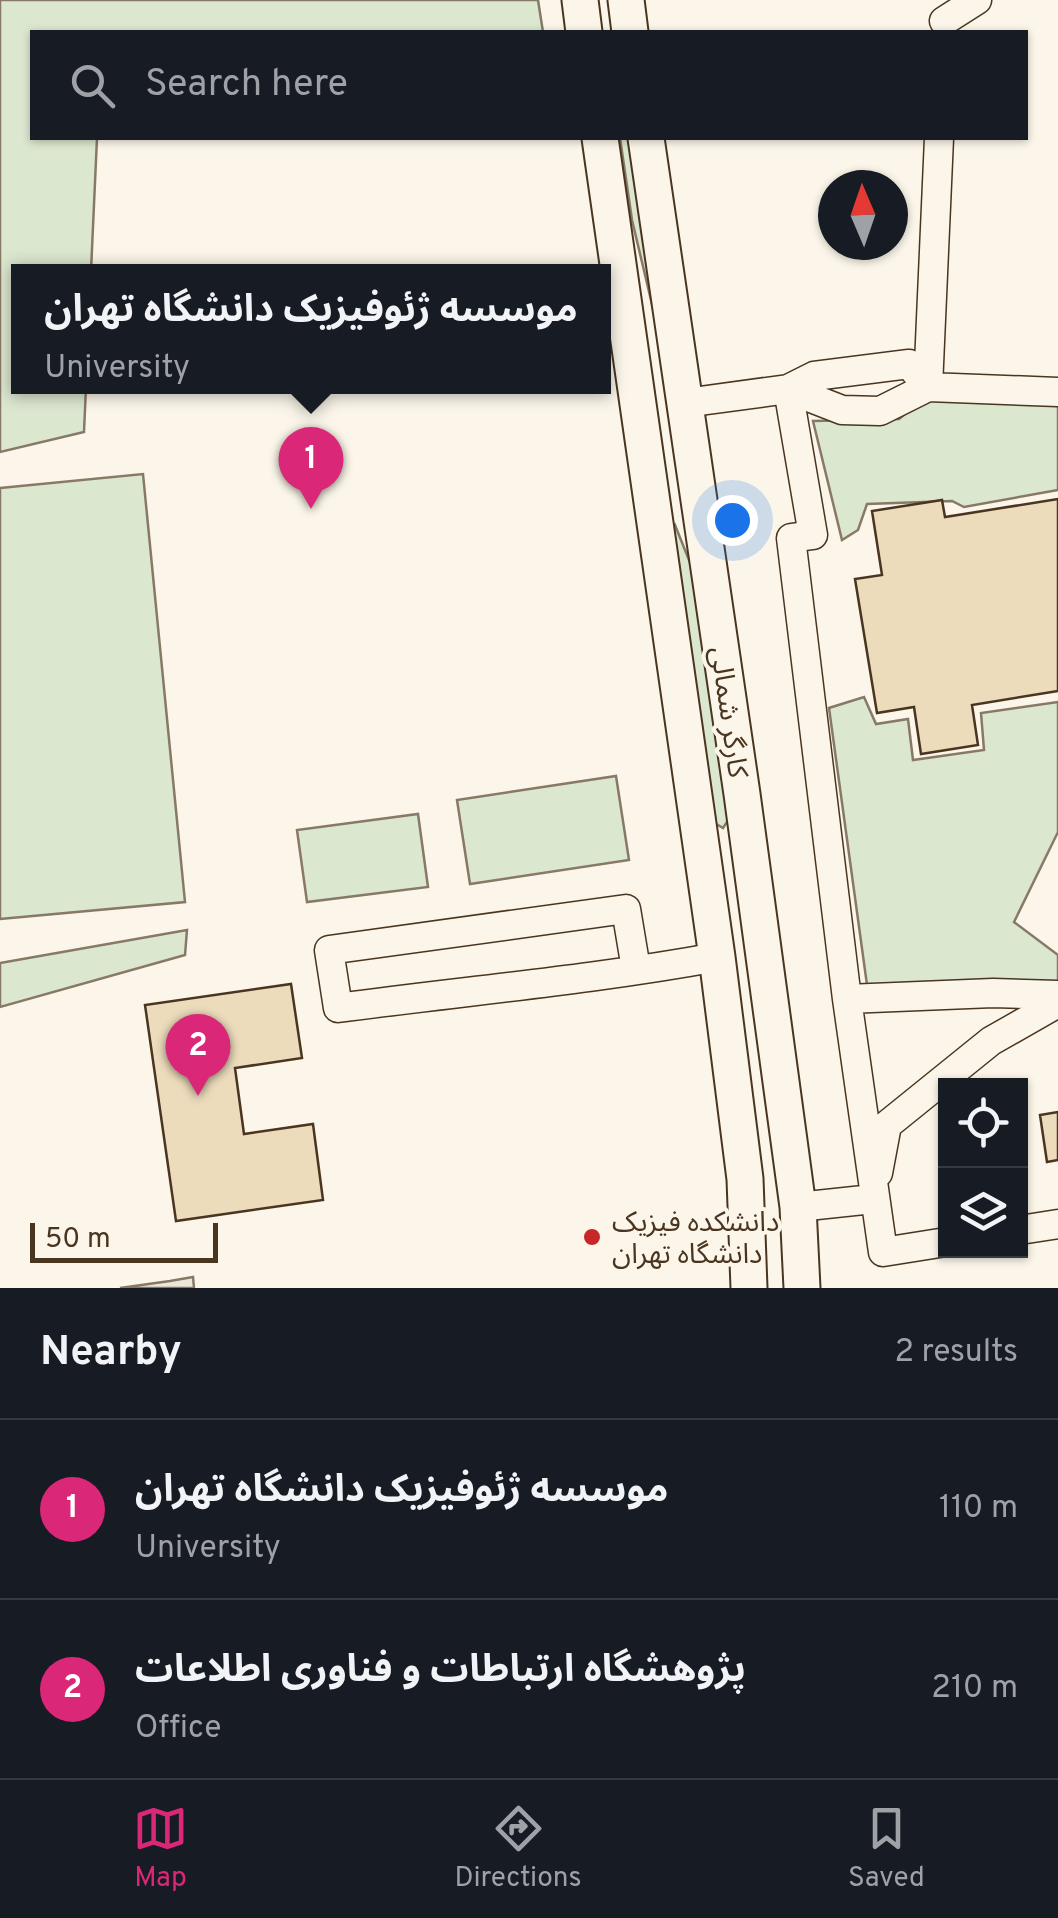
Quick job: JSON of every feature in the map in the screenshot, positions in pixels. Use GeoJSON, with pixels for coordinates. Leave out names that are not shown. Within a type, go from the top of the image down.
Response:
{"type":"FeatureCollection","features":[{"type":"Feature","properties":{"kind":"main road"},"geometry":{"type":"LineString","coordinates":[[580,0],[584,30]]}},
{"type":"Feature","properties":{"kind":"main road"},"geometry":{"type":"LineString","coordinates":[[626,0],[630,30]]}},
{"type":"Feature","properties":{"kind":"main road","name":"کارگر شمالی"},"geometry":{"type":"LineString","coordinates":[[600,140],[717,957],[745,1179],[749,1288]]}},
{"type":"Feature","properties":{"kind":"main road","name":"کارگر شمالی"},"geometry":{"type":"LineString","coordinates":[[646,140],[798,1206],[802,1288]]}},
{"type":"Feature","properties":{"kind":"street"},"geometry":{"type":"LineString","coordinates":[[939,18],[977,0]]}},
{"type":"Feature","properties":{"kind":"street"},"geometry":{"type":"LineString","coordinates":[[928,387],[939,140]]}},
{"type":"Feature","properties":{"kind":"street"},"geometry":{"type":"LineString","coordinates":[[684,403],[788,389],[814,376],[909,364],[928,387]]}},
{"type":"Feature","properties":{"kind":"street"},"geometry":{"type":"LineString","coordinates":[[788,389],[842,410],[880,411],[928,387],[1058,392]]}},
{"type":"Feature","properties":{"kind":"street"},"geometry":{"type":"LineString","coordinates":[[788,389],[814,535],[791,538],[882,1252],[938,1243]]}},
{"type":"Feature","properties":{"kind":"street"},"geometry":{"type":"LineString","coordinates":[[636,969],[626,909],[329,950],[338,1008],[636,969],[717,957]]}},
{"type":"Feature","properties":{"kind":"street"},"geometry":{"type":"LineString","coordinates":[[848,999],[993,993],[1058,995]]}},
{"type":"Feature","properties":{"kind":"street"},"geometry":{"type":"LineString","coordinates":[[873,1199],[887,1125],[991,1041],[1058,1003]]}},
{"type":"Feature","properties":{"kind":"street"},"geometry":{"type":"LineString","coordinates":[[798,1206],[873,1199]]}},
{"type":"Feature","properties":{"kind":"street"},"geometry":{"type":"LineString","coordinates":[[1028,1229],[1058,1224]]}},
{"type":"Feature","properties":{"kind":"green space"},"geometry":{"type":"Polygon","coordinates":[[[0,0],[538,0],[543,30],[30,30],[30,140],[97,140],[91,264],[11,264],[11,394],[86,394],[84,432],[0,452],[0,0]]]}},
{"type":"Feature","properties":{"kind":"green space"},"geometry":{"type":"Polygon","coordinates":[[[620,140],[638,140],[655,317],[632,220],[620,140]]]}},
{"type":"Feature","properties":{"kind":"green space"},"geometry":{"type":"Polygon","coordinates":[[[929,394],[1058,401],[1058,490],[964,507],[952,501],[867,504],[858,530],[842,540],[813,421],[899,419],[929,394]]]}},
{"type":"Feature","properties":{"kind":"green space"},"geometry":{"type":"Polygon","coordinates":[[[143,474],[185,902],[0,919],[0,488],[143,474]]]}},
{"type":"Feature","properties":{"kind":"green space"},"geometry":{"type":"Polygon","coordinates":[[[675,525],[691,565],[729,819],[723,828],[713,822],[670,531],[675,525]]]}},
{"type":"Feature","properties":{"kind":"green space"},"geometry":{"type":"Polygon","coordinates":[[[864,697],[876,724],[908,719],[913,760],[984,750],[981,713],[1058,702],[1058,832],[1014,922],[1058,955],[1058,982],[867,985],[829,708],[864,697]]]}},
{"type":"Feature","properties":{"kind":"green space"},"geometry":{"type":"Polygon","coordinates":[[[616,776],[629,860],[470,884],[457,800],[616,776]]]}},
{"type":"Feature","properties":{"kind":"green space"},"geometry":{"type":"Polygon","coordinates":[[[418,814],[428,887],[307,902],[297,830],[418,814]]]}},
{"type":"Feature","properties":{"kind":"green space"},"geometry":{"type":"Polygon","coordinates":[[[187,930],[185,955],[0,1007],[0,963],[187,930]]]}},
{"type":"Feature","properties":{"kind":"shaded area"},"geometry":{"type":"Polygon","coordinates":[[[193,1277],[194,1288],[120,1288],[170,1281],[193,1277]]]}},
{"type":"Feature","properties":{"kind":"building"},"geometry":{"type":"Polygon","coordinates":[[[1058,499],[1058,691],[972,705],[978,745],[921,754],[914,707],[877,713],[855,579],[882,575],[872,511],[942,500],[945,517],[1058,499]]]}},
{"type":"Feature","properties":{"kind":"building"},"geometry":{"type":"Polygon","coordinates":[[[291,984],[302,1058],[235,1068],[244,1134],[313,1124],[323,1200],[176,1221],[145,1005],[291,984]]]}},
{"type":"Feature","properties":{"kind":"building"},"geometry":{"type":"Polygon","coordinates":[[[1058,1112],[1058,1160],[1047,1162],[1040,1115],[1058,1112]]]}},
{"type":"Feature","properties":{"kind":"place","name":"موسسه ژئوفیزیک دانشگاه تهران"},"geometry":{"type":"Point","coordinates":[311,509]}},
{"type":"Feature","properties":{"kind":"place","name":"پژوهشگاه ارتباطات و فناوری اطلاعات"},"geometry":{"type":"Point","coordinates":[198,1096]}},
{"type":"Feature","properties":{"kind":"place","name":"دانشکده فیزیک دانشگاه تهران"},"geometry":{"type":"Point","coordinates":[592,1237]}}]}
